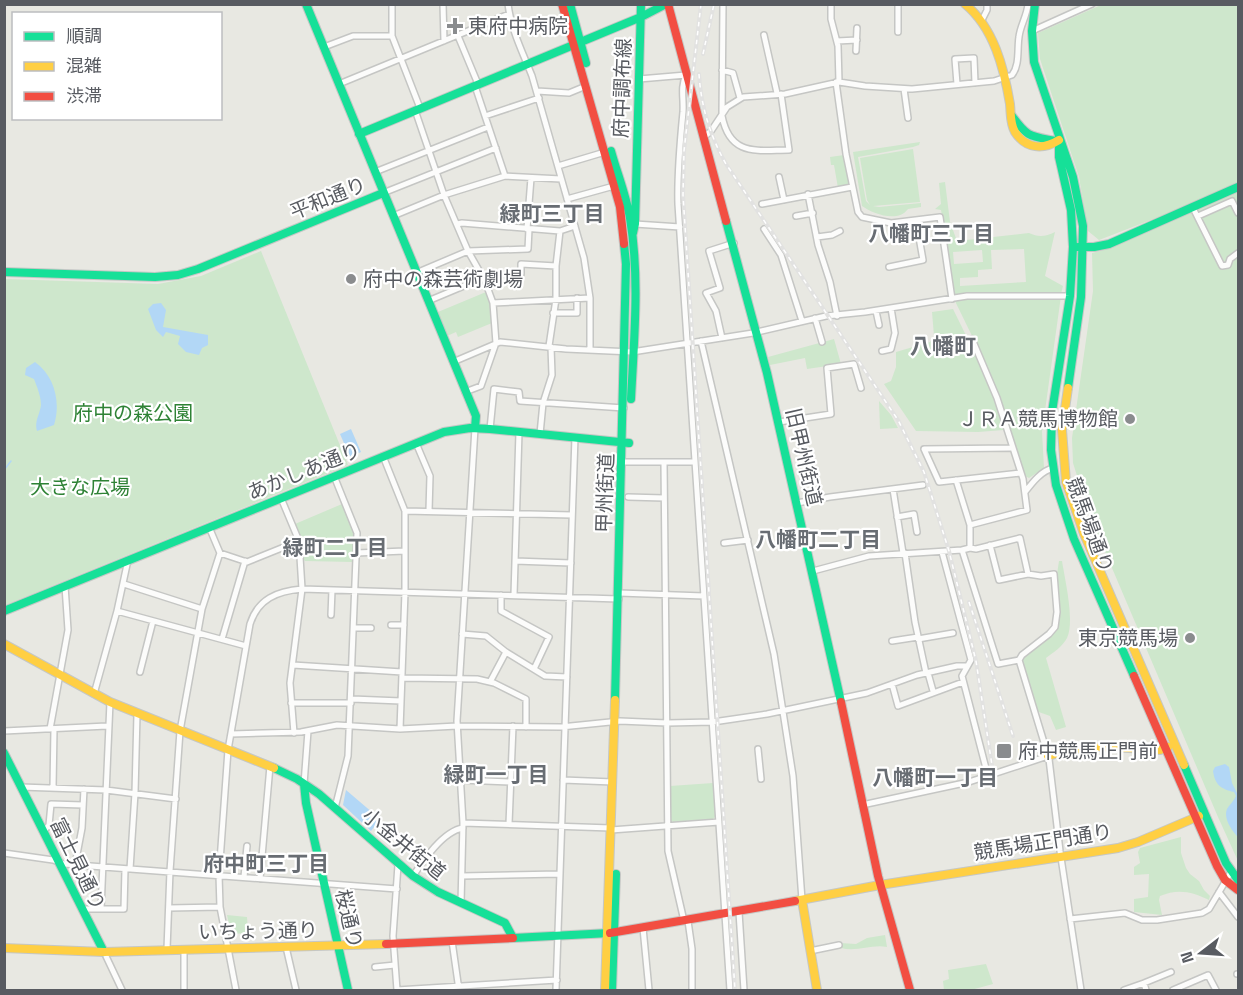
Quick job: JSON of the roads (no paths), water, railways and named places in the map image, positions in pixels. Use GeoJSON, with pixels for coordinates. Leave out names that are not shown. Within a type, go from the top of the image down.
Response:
{"type":"FeatureCollection","features":[{"type":"Feature","properties":{"kind":"main road","name":"平和通り"},"geometry":{"type":"LineString","coordinates":[[4,272],[143,278],[178,275],[198,269],[383,193],[306,4]]}},
{"type":"Feature","properties":{"kind":"main road","name":"甲州街道"},"geometry":{"type":"LineString","coordinates":[[562,4],[577,44],[617,184],[626,264],[629,351],[627,497],[621,595]]}},
{"type":"Feature","properties":{"kind":"main road","name":"甲州街道"},"geometry":{"type":"LineString","coordinates":[[570,4],[586,86],[605,152],[617,184],[624,192],[632,237],[634,287],[624,408],[626,442]]}},
{"type":"Feature","properties":{"kind":"main road","name":"府中調布線"},"geometry":{"type":"LineString","coordinates":[[632,237],[635,224],[641,4]]}},
{"type":"Feature","properties":{"kind":"main road"},"geometry":{"type":"LineString","coordinates":[[359,134],[577,44],[667,4]]}},
{"type":"Feature","properties":{"kind":"main road","name":"旧甲州街道"},"geometry":{"type":"LineString","coordinates":[[667,4],[757,332],[813,572],[838,699],[880,885],[910,990]]}},
{"type":"Feature","properties":{"kind":"main road"},"geometry":{"type":"LineString","coordinates":[[965,4],[982,20],[989,33],[1005,78],[1014,131],[1029,144],[1050,147],[1058,140],[1034,62],[1032,31],[1035,4]]}},
{"type":"Feature","properties":{"kind":"main road","name":"競馬場通り"},"geometry":{"type":"LineString","coordinates":[[1058,140],[1073,177],[1082,217],[1083,247],[1079,313],[1063,412],[1064,467],[1072,501],[1205,814],[1231,872],[1239,880]]}},
{"type":"Feature","properties":{"kind":"main road","name":"競馬場通り"},"geometry":{"type":"LineString","coordinates":[[1058,140],[1059,157],[1072,219],[1073,247],[1070,296],[1052,412],[1053,468],[1061,504],[1216,866],[1225,880],[1239,890]]}},
{"type":"Feature","properties":{"kind":"main road"},"geometry":{"type":"LineString","coordinates":[[620,207],[624,192],[635,173]]}},
{"type":"Feature","properties":{"kind":"main road"},"geometry":{"type":"LineString","coordinates":[[1072,219],[1076,221],[1077,217],[1073,177]]}},
{"type":"Feature","properties":{"kind":"main road"},"geometry":{"type":"LineString","coordinates":[[617,184],[630,182]]}},
{"type":"Feature","properties":{"kind":"main road"},"geometry":{"type":"LineString","coordinates":[[1073,247],[1110,244],[1239,187]]}},
{"type":"Feature","properties":{"kind":"main road"},"geometry":{"type":"LineString","coordinates":[[383,193],[476,417],[475,428]]}},
{"type":"Feature","properties":{"kind":"main road","name":"あかしあ通り"},"geometry":{"type":"LineString","coordinates":[[4,611],[444,432],[475,428],[626,442]]}},
{"type":"Feature","properties":{"kind":"main road","name":"甲州街道"},"geometry":{"type":"LineString","coordinates":[[605,990],[610,933],[626,462]]}},
{"type":"Feature","properties":{"kind":"main road"},"geometry":{"type":"LineString","coordinates":[[1119,640],[1129,636]]}},
{"type":"Feature","properties":{"kind":"main road","name":"小金井街道"},"geometry":{"type":"LineString","coordinates":[[4,644],[110,702],[270,766],[304,784],[335,808],[398,865],[438,892],[505,923],[513,938]]}},
{"type":"Feature","properties":{"kind":"main road","name":"甲州街道"},"geometry":{"type":"LineString","coordinates":[[613,829],[617,721]]}},
{"type":"Feature","properties":{"kind":"main road"},"geometry":{"type":"LineString","coordinates":[[1048,756],[1058,751],[1080,748],[1160,750],[1175,744]]}},
{"type":"Feature","properties":{"kind":"main road","name":"富士見通り"},"geometry":{"type":"LineString","coordinates":[[4,753],[104,952]]}},
{"type":"Feature","properties":{"kind":"main road","name":"桜通り"},"geometry":{"type":"LineString","coordinates":[[304,784],[306,803],[348,990]]}},
{"type":"Feature","properties":{"kind":"main road","name":"競馬場正門通り"},"geometry":{"type":"LineString","coordinates":[[880,885],[1126,846],[1205,814]]}},
{"type":"Feature","properties":{"kind":"main road"},"geometry":{"type":"LineString","coordinates":[[513,938],[610,933],[739,912],[880,885]]}},
{"type":"Feature","properties":{"kind":"main road"},"geometry":{"type":"LineString","coordinates":[[802,900],[817,990]]}},
{"type":"Feature","properties":{"kind":"main road","name":"甲州街道"},"geometry":{"type":"LineString","coordinates":[[610,933],[612,990]]}},
{"type":"Feature","properties":{"kind":"main road","name":"いちょう通り"},"geometry":{"type":"LineString","coordinates":[[4,948],[104,952],[339,946],[513,938]]}},
{"type":"Feature","properties":{"kind":"street"},"geometry":{"type":"LineString","coordinates":[[392,4],[392,36],[418,109],[436,172],[456,224],[493,303],[496,343],[481,386],[465,392]]}},
{"type":"Feature","properties":{"kind":"street"},"geometry":{"type":"LineString","coordinates":[[443,4],[444,41]]}},
{"type":"Feature","properties":{"kind":"street"},"geometry":{"type":"LineString","coordinates":[[508,4],[509,14],[537,91],[584,258],[590,298],[590,350]]}},
{"type":"Feature","properties":{"kind":"street"},"geometry":{"type":"LineString","coordinates":[[723,4],[722,116],[727,132],[744,149],[789,150],[779,94],[764,35]]}},
{"type":"Feature","properties":{"kind":"street"},"geometry":{"type":"LineString","coordinates":[[831,4],[831,19],[837,41],[837,82],[846,154],[858,212],[862,217],[891,223],[940,217],[952,300]]}},
{"type":"Feature","properties":{"kind":"street"},"geometry":{"type":"LineString","coordinates":[[898,4],[898,32]]}},
{"type":"Feature","properties":{"kind":"street"},"geometry":{"type":"LineString","coordinates":[[982,20],[987,4]]}},
{"type":"Feature","properties":{"kind":"street"},"geometry":{"type":"LineString","coordinates":[[704,137],[711,131],[727,107],[740,98],[779,94],[837,82],[904,89],[1005,78],[1014,74],[1016,70],[1019,34],[1026,19],[1028,4]]}},
{"type":"Feature","properties":{"kind":"street"},"geometry":{"type":"LineString","coordinates":[[1032,31],[1092,4]]}},
{"type":"Feature","properties":{"kind":"street"},"geometry":{"type":"LineString","coordinates":[[339,84],[509,14]]}},
{"type":"Feature","properties":{"kind":"street"},"geometry":{"type":"LineString","coordinates":[[856,51],[857,28]]}},
{"type":"Feature","properties":{"kind":"street"},"geometry":{"type":"LineString","coordinates":[[324,48],[353,36],[392,36]]}},
{"type":"Feature","properties":{"kind":"street"},"geometry":{"type":"LineString","coordinates":[[458,36],[505,176]]}},
{"type":"Feature","properties":{"kind":"street"},"geometry":{"type":"LineString","coordinates":[[837,41],[857,40]]}},
{"type":"Feature","properties":{"kind":"street"},"geometry":{"type":"LineString","coordinates":[[957,84],[955,59],[974,58],[975,82]]}},
{"type":"Feature","properties":{"kind":"street"},"geometry":{"type":"LineString","coordinates":[[722,70],[733,74],[740,98]]}},
{"type":"Feature","properties":{"kind":"street"},"geometry":{"type":"LineString","coordinates":[[639,79],[686,75],[681,90],[683,108],[677,172],[730,990]]}},
{"type":"Feature","properties":{"kind":"street"},"geometry":{"type":"LineString","coordinates":[[537,91],[569,93],[586,86]]}},
{"type":"Feature","properties":{"kind":"street"},"geometry":{"type":"LineString","coordinates":[[904,89],[908,118]]}},
{"type":"Feature","properties":{"kind":"street"},"geometry":{"type":"LineString","coordinates":[[484,116],[539,98]]}},
{"type":"Feature","properties":{"kind":"street"},"geometry":{"type":"LineString","coordinates":[[375,172],[488,127]]}},
{"type":"Feature","properties":{"kind":"street"},"geometry":{"type":"LineString","coordinates":[[383,193],[496,148]]}},
{"type":"Feature","properties":{"kind":"street"},"geometry":{"type":"LineString","coordinates":[[558,166],[605,152]]}},
{"type":"Feature","properties":{"kind":"street"},"geometry":{"type":"LineString","coordinates":[[393,216],[444,195],[505,176],[561,179]]}},
{"type":"Feature","properties":{"kind":"street"},"geometry":{"type":"LineString","coordinates":[[779,177],[784,200]]}},
{"type":"Feature","properties":{"kind":"street"},"geometry":{"type":"LineString","coordinates":[[416,273],[468,251],[528,249],[531,178]]}},
{"type":"Feature","properties":{"kind":"street"},"geometry":{"type":"LineString","coordinates":[[567,199],[617,184]]}},
{"type":"Feature","properties":{"kind":"street"},"geometry":{"type":"LineString","coordinates":[[762,204],[852,187]]}},
{"type":"Feature","properties":{"kind":"street"},"geometry":{"type":"LineString","coordinates":[[808,194],[837,316]]}},
{"type":"Feature","properties":{"kind":"street"},"geometry":{"type":"LineString","coordinates":[[1198,216],[1232,201],[1239,213]]}},
{"type":"Feature","properties":{"kind":"street"},"geometry":{"type":"LineString","coordinates":[[1193,208],[1222,266],[1228,265],[1230,259],[1239,253]]}},
{"type":"Feature","properties":{"kind":"street"},"geometry":{"type":"LineString","coordinates":[[796,216],[813,213]]}},
{"type":"Feature","properties":{"kind":"street"},"geometry":{"type":"LineString","coordinates":[[889,267],[923,260],[916,220]]}},
{"type":"Feature","properties":{"kind":"street"},"geometry":{"type":"LineString","coordinates":[[456,224],[560,231],[575,226]]}},
{"type":"Feature","properties":{"kind":"street"},"geometry":{"type":"LineString","coordinates":[[635,224],[680,227]]}},
{"type":"Feature","properties":{"kind":"street"},"geometry":{"type":"LineString","coordinates":[[764,229],[781,255],[802,321]]}},
{"type":"Feature","properties":{"kind":"street"},"geometry":{"type":"LineString","coordinates":[[540,434],[543,403],[552,375],[550,346],[556,299],[555,266],[560,231]]}},
{"type":"Feature","properties":{"kind":"street"},"geometry":{"type":"LineString","coordinates":[[817,237],[832,235],[840,231]]}},
{"type":"Feature","properties":{"kind":"street"},"geometry":{"type":"LineString","coordinates":[[722,338],[716,311],[706,293],[720,288],[709,251],[734,243]]}},
{"type":"Feature","properties":{"kind":"street"},"geometry":{"type":"LineString","coordinates":[[428,301],[483,278],[521,274],[521,264],[555,266]]}},
{"type":"Feature","properties":{"kind":"street"},"geometry":{"type":"LineString","coordinates":[[453,362],[500,342],[629,351],[757,332],[815,318],[952,300],[967,296],[1070,296]]}},
{"type":"Feature","properties":{"kind":"street"},"geometry":{"type":"LineString","coordinates":[[554,313],[577,313],[577,298]]}},
{"type":"Feature","properties":{"kind":"street"},"geometry":{"type":"LineString","coordinates":[[493,303],[590,298]]}},
{"type":"Feature","properties":{"kind":"street"},"geometry":{"type":"LineString","coordinates":[[882,351],[891,348],[895,333],[891,308]]}},
{"type":"Feature","properties":{"kind":"street"},"geometry":{"type":"LineString","coordinates":[[876,311],[879,325]]}},
{"type":"Feature","properties":{"kind":"street"},"geometry":{"type":"LineString","coordinates":[[815,318],[822,342]]}},
{"type":"Feature","properties":{"kind":"street"},"geometry":{"type":"LineString","coordinates":[[970,525],[1027,510],[1021,473],[1011,448],[997,398],[972,339]]}},
{"type":"Feature","properties":{"kind":"street"},"geometry":{"type":"LineString","coordinates":[[700,341],[767,618],[784,710],[793,776],[802,900]]}},
{"type":"Feature","properties":{"kind":"street"},"geometry":{"type":"LineString","coordinates":[[779,422],[831,414],[827,368],[854,364],[861,388]]}},
{"type":"Feature","properties":{"kind":"street"},"geometry":{"type":"LineString","coordinates":[[490,429],[494,389],[519,392],[520,401],[624,408]]}},
{"type":"Feature","properties":{"kind":"street"},"geometry":{"type":"LineString","coordinates":[[461,903],[463,825],[457,726],[475,428]]}},
{"type":"Feature","properties":{"kind":"street"},"geometry":{"type":"LineString","coordinates":[[514,596],[519,432]]}},
{"type":"Feature","properties":{"kind":"street"},"geometry":{"type":"LineString","coordinates":[[556,990],[575,437]]}},
{"type":"Feature","properties":{"kind":"street"},"geometry":{"type":"LineString","coordinates":[[416,442],[430,476],[429,511]]}},
{"type":"Feature","properties":{"kind":"street"},"geometry":{"type":"LineString","coordinates":[[1011,448],[924,449],[939,482],[1021,473]]}},
{"type":"Feature","properties":{"kind":"street"},"geometry":{"type":"LineString","coordinates":[[382,456],[405,511],[405,592],[400,729]]}},
{"type":"Feature","properties":{"kind":"street"},"geometry":{"type":"LineString","coordinates":[[626,462],[695,462]]}},
{"type":"Feature","properties":{"kind":"street"},"geometry":{"type":"LineString","coordinates":[[664,462],[668,851],[692,949],[693,990]]}},
{"type":"Feature","properties":{"kind":"street"},"geometry":{"type":"LineString","coordinates":[[1024,492],[1041,474],[1053,468]]}},
{"type":"Feature","properties":{"kind":"street"},"geometry":{"type":"LineString","coordinates":[[333,477],[357,533],[348,756],[335,808]]}},
{"type":"Feature","properties":{"kind":"street"},"geometry":{"type":"LineString","coordinates":[[956,480],[970,525],[970,548]]}},
{"type":"Feature","properties":{"kind":"street"},"geometry":{"type":"LineString","coordinates":[[797,503],[923,485]]}},
{"type":"Feature","properties":{"kind":"street"},"geometry":{"type":"LineString","coordinates":[[893,489],[918,638],[933,691]]}},
{"type":"Feature","properties":{"kind":"street"},"geometry":{"type":"LineString","coordinates":[[627,497],[664,498]]}},
{"type":"Feature","properties":{"kind":"street"},"geometry":{"type":"LineString","coordinates":[[281,498],[299,541],[302,589],[290,683],[294,733]]}},
{"type":"Feature","properties":{"kind":"street"},"geometry":{"type":"LineString","coordinates":[[405,511],[572,515]]}},
{"type":"Feature","properties":{"kind":"street"},"geometry":{"type":"LineString","coordinates":[[897,517],[914,514],[916,532]]}},
{"type":"Feature","properties":{"kind":"street"},"geometry":{"type":"LineString","coordinates":[[167,949],[180,731],[202,609],[220,553],[209,527]]}},
{"type":"Feature","properties":{"kind":"street"},"geometry":{"type":"LineString","coordinates":[[813,572],[869,556],[975,549],[1020,538],[1028,574]]}},
{"type":"Feature","properties":{"kind":"street"},"geometry":{"type":"LineString","coordinates":[[724,543],[748,540]]}},
{"type":"Feature","properties":{"kind":"street"},"geometry":{"type":"LineString","coordinates":[[220,553],[245,561],[299,541]]}},
{"type":"Feature","properties":{"kind":"street"},"geometry":{"type":"LineString","coordinates":[[962,550],[998,664],[1019,660],[1052,631],[1057,621],[1054,574],[1041,576],[1028,574],[999,580],[990,545]]}},
{"type":"Feature","properties":{"kind":"street"},"geometry":{"type":"LineString","coordinates":[[356,553],[405,550]]}},
{"type":"Feature","properties":{"kind":"street"},"geometry":{"type":"LineString","coordinates":[[942,552],[971,660],[962,676],[988,776]]}},
{"type":"Feature","properties":{"kind":"street"},"geometry":{"type":"LineString","coordinates":[[94,694],[124,584],[128,560]]}},
{"type":"Feature","properties":{"kind":"street"},"geometry":{"type":"LineString","coordinates":[[222,639],[245,561]]}},
{"type":"Feature","properties":{"kind":"street"},"geometry":{"type":"LineString","coordinates":[[515,561],[571,563]]}},
{"type":"Feature","properties":{"kind":"street"},"geometry":{"type":"LineString","coordinates":[[124,584],[202,609]]}},
{"type":"Feature","properties":{"kind":"street"},"geometry":{"type":"LineString","coordinates":[[53,788],[52,729],[68,630],[65,586]]}},
{"type":"Feature","properties":{"kind":"street"},"geometry":{"type":"LineString","coordinates":[[236,990],[220,907],[219,875],[228,750],[252,617],[263,602],[281,591],[302,589],[569,597],[704,596]]}},
{"type":"Feature","properties":{"kind":"street"},"geometry":{"type":"LineString","coordinates":[[331,615],[332,590]]}},
{"type":"Feature","properties":{"kind":"street"},"geometry":{"type":"LineString","coordinates":[[501,595],[501,611],[549,637],[534,669]]}},
{"type":"Feature","properties":{"kind":"street"},"geometry":{"type":"LineString","coordinates":[[117,611],[246,646]]}},
{"type":"Feature","properties":{"kind":"street"},"geometry":{"type":"LineString","coordinates":[[140,672],[153,621]]}},
{"type":"Feature","properties":{"kind":"street"},"geometry":{"type":"LineString","coordinates":[[391,625],[404,625]]}},
{"type":"Feature","properties":{"kind":"street"},"geometry":{"type":"LineString","coordinates":[[354,628],[371,628]]}},
{"type":"Feature","properties":{"kind":"street"},"geometry":{"type":"LineString","coordinates":[[892,641],[953,633]]}},
{"type":"Feature","properties":{"kind":"street"},"geometry":{"type":"LineString","coordinates":[[462,634],[486,636],[506,652],[545,676],[567,677]]}},
{"type":"Feature","properties":{"kind":"street"},"geometry":{"type":"LineString","coordinates":[[490,682],[506,652]]}},
{"type":"Feature","properties":{"kind":"street"},"geometry":{"type":"LineString","coordinates":[[1019,660],[1048,756],[1081,990]]}},
{"type":"Feature","properties":{"kind":"street"},"geometry":{"type":"LineString","coordinates":[[293,665],[477,679],[490,682],[526,699],[526,727]]}},
{"type":"Feature","properties":{"kind":"street"},"geometry":{"type":"LineString","coordinates":[[231,734],[294,733],[337,725],[400,729],[457,726],[565,727],[617,721],[713,722],[747,718],[867,693],[927,673],[957,666],[968,666]]}},
{"type":"Feature","properties":{"kind":"street"},"geometry":{"type":"LineString","coordinates":[[892,684],[898,706],[933,691],[963,682]]}},
{"type":"Feature","properties":{"kind":"street"},"geometry":{"type":"LineString","coordinates":[[291,704],[401,701]]}},
{"type":"Feature","properties":{"kind":"street"},"geometry":{"type":"LineString","coordinates":[[101,909],[107,726],[110,702]]}},
{"type":"Feature","properties":{"kind":"street"},"geometry":{"type":"LineString","coordinates":[[82,909],[124,909],[135,793],[137,714]]}},
{"type":"Feature","properties":{"kind":"street"},"geometry":{"type":"LineString","coordinates":[[4,731],[107,726]]}},
{"type":"Feature","properties":{"kind":"street"},"geometry":{"type":"LineString","coordinates":[[509,824],[513,726]]}},
{"type":"Feature","properties":{"kind":"street"},"geometry":{"type":"LineString","coordinates":[[304,784],[308,731]]}},
{"type":"Feature","properties":{"kind":"street"},"geometry":{"type":"LineString","coordinates":[[758,749],[760,779]]}},
{"type":"Feature","properties":{"kind":"street"},"geometry":{"type":"LineString","coordinates":[[862,806],[988,776],[1048,756]]}},
{"type":"Feature","properties":{"kind":"street"},"geometry":{"type":"LineString","coordinates":[[260,879],[270,766]]}},
{"type":"Feature","properties":{"kind":"street"},"geometry":{"type":"LineString","coordinates":[[460,780],[511,782]]}},
{"type":"Feature","properties":{"kind":"street"},"geometry":{"type":"LineString","coordinates":[[563,780],[613,782]]}},
{"type":"Feature","properties":{"kind":"street"},"geometry":{"type":"LineString","coordinates":[[21,787],[106,790],[176,799]]}},
{"type":"Feature","properties":{"kind":"street"},"geometry":{"type":"LineString","coordinates":[[75,865],[84,789]]}},
{"type":"Feature","properties":{"kind":"street"},"geometry":{"type":"LineString","coordinates":[[44,831],[49,825],[51,804],[83,805]]}},
{"type":"Feature","properties":{"kind":"street"},"geometry":{"type":"LineString","coordinates":[[413,876],[440,842],[463,825],[509,824],[613,829],[719,822]]}},
{"type":"Feature","properties":{"kind":"street"},"geometry":{"type":"LineString","coordinates":[[244,877],[247,846]]}},
{"type":"Feature","properties":{"kind":"street"},"geometry":{"type":"LineString","coordinates":[[4,853],[75,865],[397,889]]}},
{"type":"Feature","properties":{"kind":"street"},"geometry":{"type":"LineString","coordinates":[[398,865],[393,943],[397,990],[459,988],[557,980]]}},
{"type":"Feature","properties":{"kind":"street"},"geometry":{"type":"LineString","coordinates":[[1070,919],[1125,913],[1142,920],[1157,920],[1202,913],[1209,909],[1231,872]]}},
{"type":"Feature","properties":{"kind":"street"},"geometry":{"type":"LineString","coordinates":[[462,876],[560,874]]}},
{"type":"Feature","properties":{"kind":"street"},"geometry":{"type":"LineString","coordinates":[[1219,892],[1239,917]]}},
{"type":"Feature","properties":{"kind":"street"},"geometry":{"type":"LineString","coordinates":[[169,908],[220,907]]}},
{"type":"Feature","properties":{"kind":"street"},"geometry":{"type":"LineString","coordinates":[[739,912],[744,990]]}},
{"type":"Feature","properties":{"kind":"street"},"geometry":{"type":"LineString","coordinates":[[643,928],[649,990]]}},
{"type":"Feature","properties":{"kind":"street"},"geometry":{"type":"LineString","coordinates":[[452,941],[459,988]]}},
{"type":"Feature","properties":{"kind":"street"},"geometry":{"type":"LineString","coordinates":[[810,951],[839,945]]}},
{"type":"Feature","properties":{"kind":"street"},"geometry":{"type":"LineString","coordinates":[[286,947],[296,990]]}},
{"type":"Feature","properties":{"kind":"street"},"geometry":{"type":"LineString","coordinates":[[184,949],[184,990]]}},
{"type":"Feature","properties":{"kind":"street","name":"富士見通り"},"geometry":{"type":"LineString","coordinates":[[104,952],[122,990]]}},
{"type":"Feature","properties":{"kind":"street"},"geometry":{"type":"LineString","coordinates":[[375,966],[395,965]]}},
{"type":"Feature","properties":{"kind":"street"},"geometry":{"type":"LineString","coordinates":[[1124,990],[1171,972]]}},
{"type":"Feature","properties":{"kind":"street"},"geometry":{"type":"LineString","coordinates":[[1173,990],[1208,975],[1216,990]]}},
{"type":"Feature","properties":{"kind":"street"},"geometry":{"type":"LineString","coordinates":[[1144,982],[1146,990]]}},
{"type":"Feature","properties":{"kind":"water"},"geometry":{"type":"Polygon","coordinates":[[[161,303],[166,310],[163,327],[208,335],[208,345],[202,348],[199,355],[186,352],[178,344],[180,336],[166,332],[163,337],[156,330],[148,309],[153,304],[161,303]]]}},
{"type":"Feature","properties":{"kind":"water"},"geometry":{"type":"Polygon","coordinates":[[[35,362],[52,382],[57,408],[54,425],[37,431],[36,424],[41,405],[39,392],[34,379],[25,375],[26,368],[35,362]]]}},
{"type":"Feature","properties":{"kind":"water"},"geometry":{"type":"Polygon","coordinates":[[[351,429],[361,452],[350,457],[340,434],[351,429]]]}},
{"type":"Feature","properties":{"kind":"water"},"geometry":{"type":"Polygon","coordinates":[[[1225,764],[1229,767],[1232,783],[1238,795],[1238,837],[1226,816],[1227,809],[1236,796],[1234,792],[1219,786],[1213,771],[1215,767],[1225,764]]]}},
{"type":"Feature","properties":{"kind":"water"},"geometry":{"type":"Polygon","coordinates":[[[346,790],[380,819],[371,831],[343,805],[346,790]]]}},
{"type":"Feature","properties":{"kind":"waterway"},"geometry":{"type":"LineString","coordinates":[[4,470],[11,461]]}},
{"type":"Feature","properties":{"kind":"railway"},"geometry":{"type":"LineString","coordinates":[[701,4],[684,151],[683,195],[735,990]]}},
{"type":"Feature","properties":{"kind":"railway"},"geometry":{"type":"LineString","coordinates":[[703,54],[714,4]]}},
{"type":"Feature","properties":{"kind":"railway"},"geometry":{"type":"LineString","coordinates":[[699,74],[707,120],[726,164],[898,420],[924,472],[949,551],[976,661],[993,772]]}},
{"type":"Feature","properties":{"kind":"railway"},"geometry":{"type":"LineString","coordinates":[[969,602],[1013,736]]}},
{"type":"Feature","properties":{"kind":"place","name":"東府中病院"},"geometry":{"type":"Point","coordinates":[455,26]}},
{"type":"Feature","properties":{"kind":"place","name":"府中の森芸術劇場"},"geometry":{"type":"Point","coordinates":[351,279]}},
{"type":"Feature","properties":{"kind":"place","name":"ＪＲＡ競馬博物館"},"geometry":{"type":"Point","coordinates":[1130,419]}},
{"type":"Feature","properties":{"kind":"place","name":"東京競馬場"},"geometry":{"type":"Point","coordinates":[1190,638]}},
{"type":"Feature","properties":{"kind":"place","name":"府中競馬正門前"},"geometry":{"type":"Point","coordinates":[1004,751]}},
{"type":"Feature","properties":{"kind":"district","name":"緑町三丁目"},"geometry":{"type":"Point","coordinates":[552,213]}},
{"type":"Feature","properties":{"kind":"district","name":"八幡町三丁目"},"geometry":{"type":"Point","coordinates":[931,233]}},
{"type":"Feature","properties":{"kind":"district","name":"八幡町"},"geometry":{"type":"Point","coordinates":[943,346]}},
{"type":"Feature","properties":{"kind":"district","name":"八幡町二丁目"},"geometry":{"type":"Point","coordinates":[818,539]}},
{"type":"Feature","properties":{"kind":"district","name":"緑町二丁目"},"geometry":{"type":"Point","coordinates":[335,547]}},
{"type":"Feature","properties":{"kind":"district","name":"緑町一丁目"},"geometry":{"type":"Point","coordinates":[496,774]}},
{"type":"Feature","properties":{"kind":"district","name":"八幡町一丁目"},"geometry":{"type":"Point","coordinates":[935,777]}},
{"type":"Feature","properties":{"kind":"district","name":"府中町三丁目"},"geometry":{"type":"Point","coordinates":[266,863]}},
{"type":"Feature","properties":{"kind":"park label","name":"府中の森公園"},"geometry":{"type":"Point","coordinates":[133,413]}},
{"type":"Feature","properties":{"kind":"park label","name":"大きな広場"},"geometry":{"type":"Point","coordinates":[80,487]}}]}
